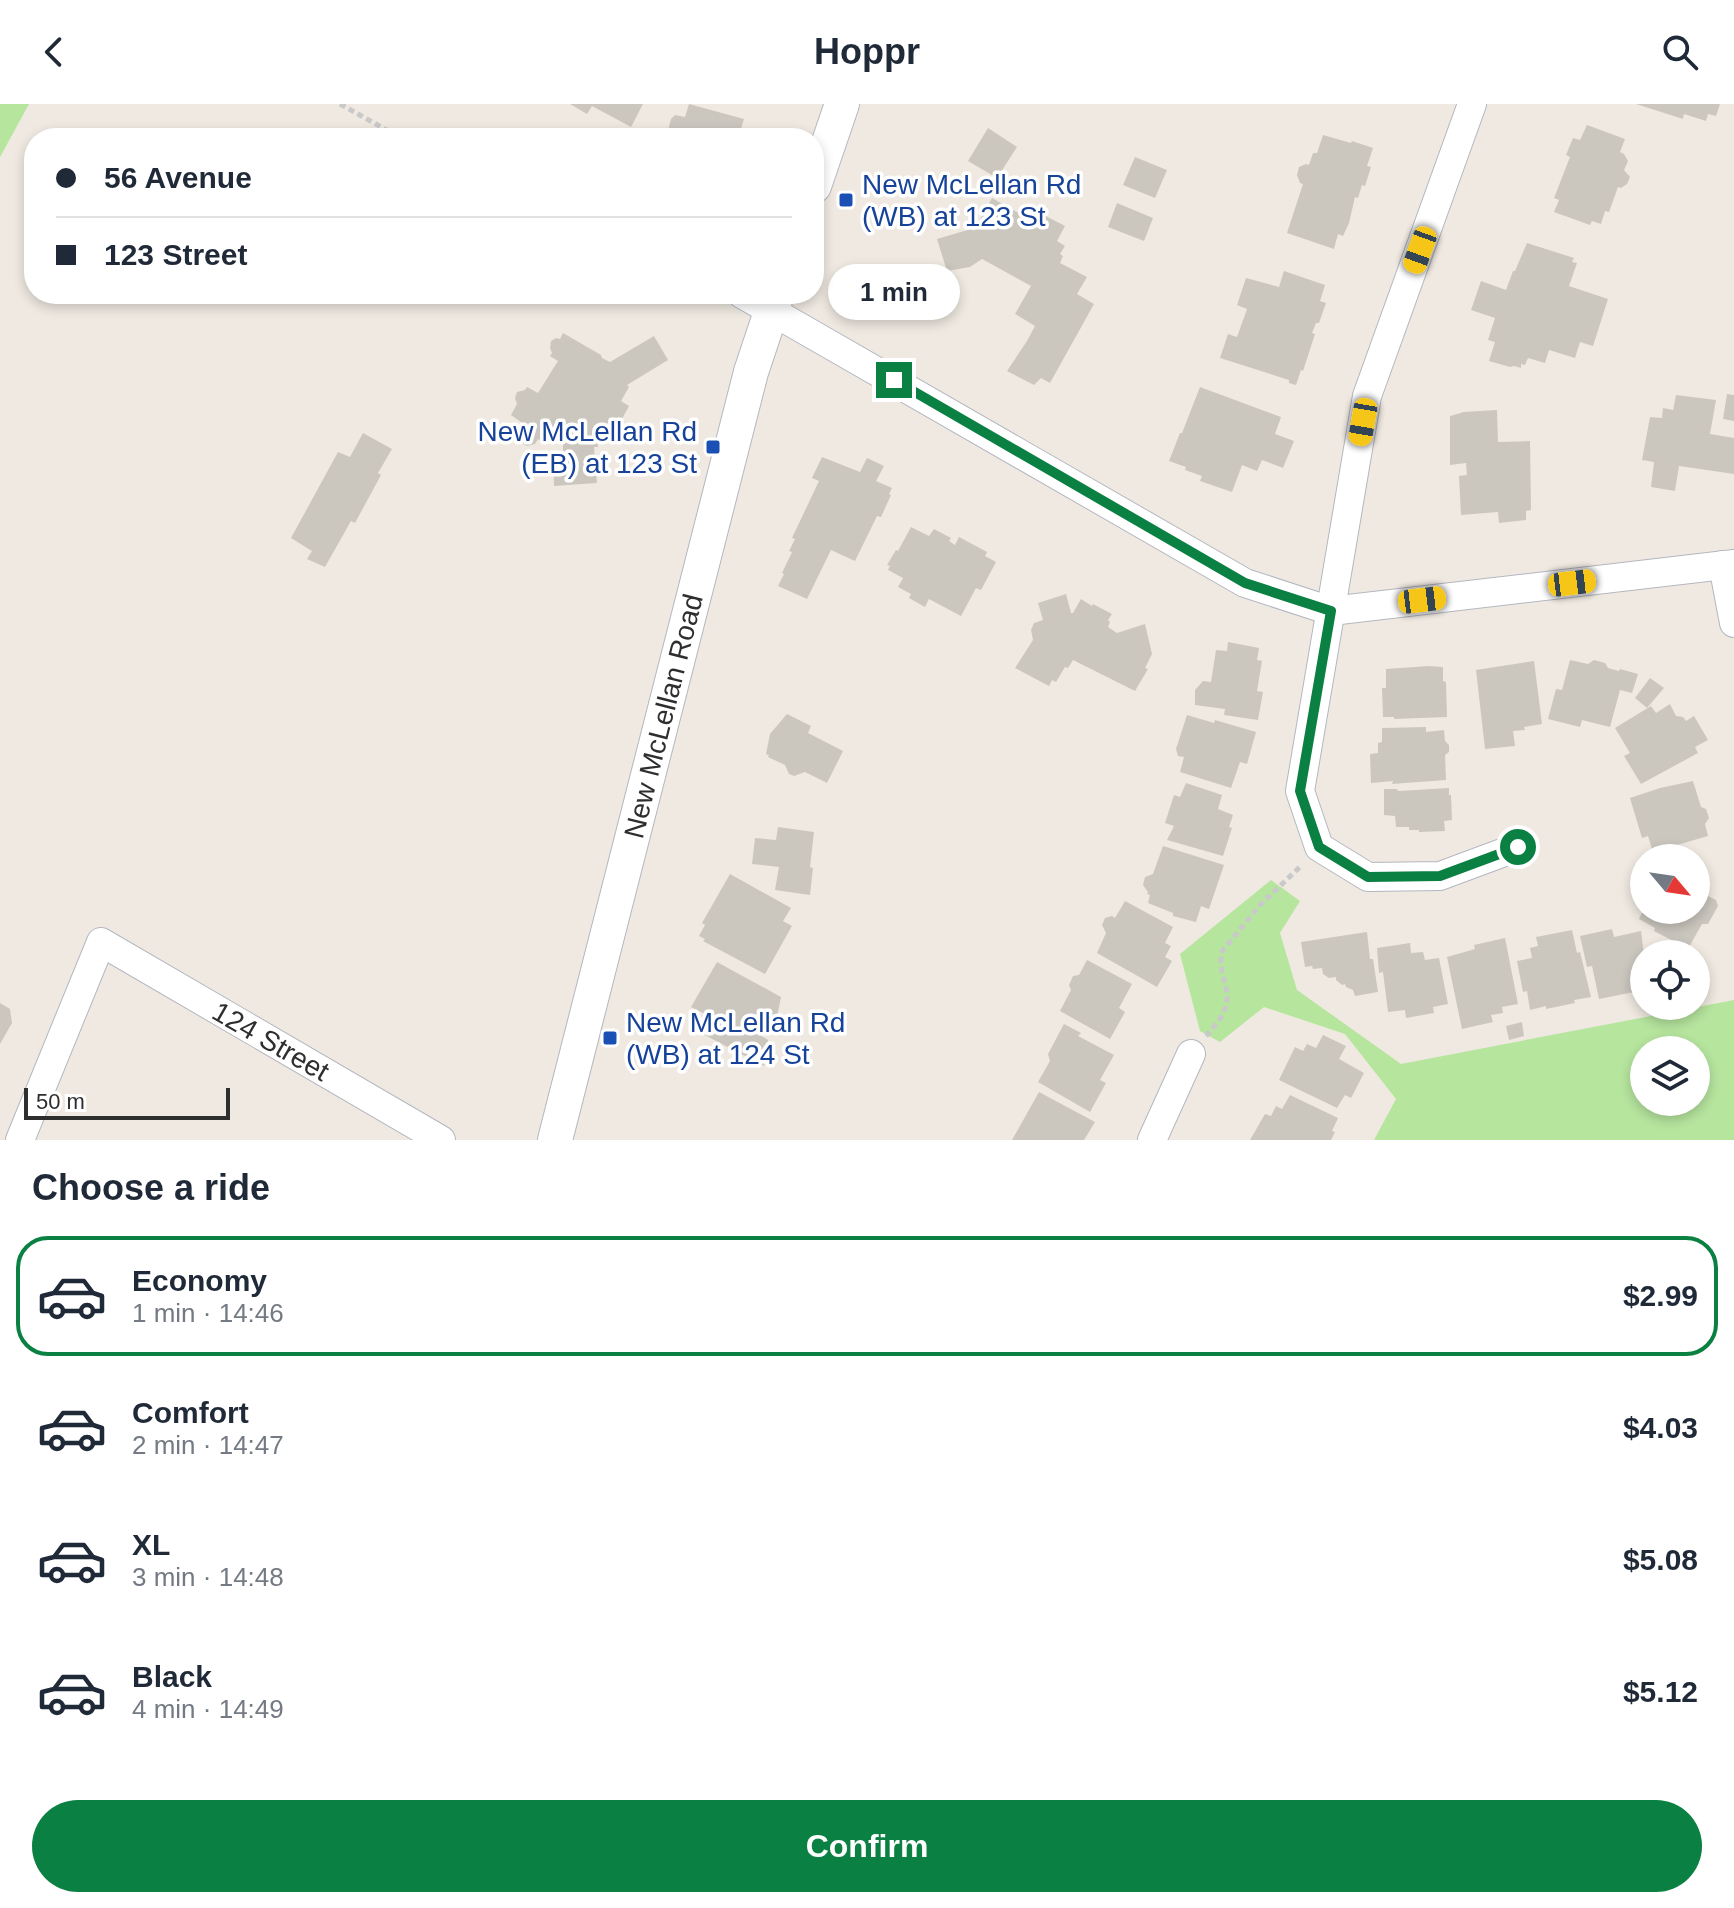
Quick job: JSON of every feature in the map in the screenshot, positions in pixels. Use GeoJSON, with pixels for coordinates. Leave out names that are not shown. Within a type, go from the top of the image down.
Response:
{"type":"FeatureCollection","features":[{"type":"Feature","properties":{"kind":"street"},"geometry":{"type":"LineString","coordinates":[[824,157],[842,104]]}},
{"type":"Feature","properties":{"kind":"street"},"geometry":{"type":"LineString","coordinates":[[1472,104],[1367,396],[1300,791],[1319,847],[1368,877],[1440,876],[1518,847]]}},
{"type":"Feature","properties":{"kind":"street","name":"New McLellan Road"},"geometry":{"type":"LineString","coordinates":[[555,1140],[751,372],[763,304]]}},
{"type":"Feature","properties":{"kind":"street"},"geometry":{"type":"LineString","coordinates":[[772,304],[1245,583],[1331,611],[1729,564],[1734,623]]}},
{"type":"Feature","properties":{"kind":"street","name":"124 Street"},"geometry":{"type":"LineString","coordinates":[[20,1140],[101,942],[441,1140]]}},
{"type":"Feature","properties":{"kind":"street"},"geometry":{"type":"LineString","coordinates":[[1152,1140],[1191,1054]]}},
{"type":"Feature","properties":{"kind":"path"},"geometry":{"type":"LineString","coordinates":[[340,104],[383,128]]}},
{"type":"Feature","properties":{"kind":"path"},"geometry":{"type":"LineString","coordinates":[[1191,1054],[1225,1009],[1228,998],[1220,966],[1223,950],[1261,904],[1319,847]]}},
{"type":"Feature","properties":{"kind":"green space"},"geometry":{"type":"Polygon","coordinates":[[[0,104],[29,104],[0,157],[0,104]]]}},
{"type":"Feature","properties":{"kind":"green space"},"geometry":{"type":"Polygon","coordinates":[[[1271,880],[1300,901],[1280,933],[1297,990],[1401,1064],[1630,1020],[1710,1020],[1710,1005],[1734,1000],[1734,1140],[1374,1140],[1396,1099],[1345,1034],[1264,1007],[1220,1042],[1200,1031],[1180,954],[1271,880]]]}},
{"type":"Feature","properties":{"kind":"building"},"geometry":{"type":"Polygon","coordinates":[[[570,104],[643,104],[631,127],[592,106],[587,114],[570,104]]]}},
{"type":"Feature","properties":{"kind":"building"},"geometry":{"type":"Polygon","coordinates":[[[689,104],[744,119],[741,128],[669,128],[675,115],[685,117],[689,104]]]}},
{"type":"Feature","properties":{"kind":"building"},"geometry":{"type":"Polygon","coordinates":[[[1636,104],[1720,104],[1716,116],[1708,114],[1706,121],[1684,114],[1683,119],[1636,104]]]}},
{"type":"Feature","properties":{"kind":"building"},"geometry":{"type":"Polygon","coordinates":[[[1587,125],[1625,139],[1620,152],[1628,161],[1624,170],[1630,177],[1627,184],[1618,187],[1601,224],[1592,221],[1590,225],[1554,212],[1559,200],[1554,198],[1570,157],[1566,155],[1573,138],[1580,140],[1587,125]]]}},
{"type":"Feature","properties":{"kind":"building"},"geometry":{"type":"Polygon","coordinates":[[[988,128],[1017,147],[997,178],[968,161],[988,128]]]}},
{"type":"Feature","properties":{"kind":"building"},"geometry":{"type":"Polygon","coordinates":[[[1323,135],[1373,148],[1365,186],[1362,185],[1358,198],[1355,197],[1349,223],[1343,236],[1338,234],[1334,249],[1287,233],[1303,184],[1297,175],[1299,167],[1309,165],[1323,135]]]}},
{"type":"Feature","properties":{"kind":"building"},"geometry":{"type":"Polygon","coordinates":[[[1135,157],[1167,170],[1155,198],[1123,185],[1135,157]]]}},
{"type":"Feature","properties":{"kind":"building"},"geometry":{"type":"Polygon","coordinates":[[[992,198],[1031,220],[1036,211],[1065,226],[1057,241],[1065,246],[1060,254],[1063,256],[1060,263],[1087,277],[1077,294],[1094,304],[1050,383],[1041,378],[1034,385],[1007,371],[1035,326],[1015,314],[1031,286],[982,259],[970,267],[947,271],[937,239],[971,229],[974,231],[992,198]]]}},
{"type":"Feature","properties":{"kind":"building"},"geometry":{"type":"Polygon","coordinates":[[[1117,203],[1153,218],[1144,241],[1108,227],[1117,203]]]}},
{"type":"Feature","properties":{"kind":"building"},"geometry":{"type":"Polygon","coordinates":[[[1527,243],[1574,258],[1572,262],[1577,263],[1569,286],[1608,299],[1593,346],[1580,342],[1575,358],[1549,350],[1545,363],[1528,358],[1521,368],[1510,367],[1489,361],[1495,342],[1488,340],[1495,318],[1471,310],[1481,281],[1506,290],[1527,243]]]}},
{"type":"Feature","properties":{"kind":"building"},"geometry":{"type":"Polygon","coordinates":[[[1284,271],[1325,285],[1320,301],[1326,303],[1312,333],[1315,334],[1296,385],[1220,358],[1228,334],[1237,337],[1247,309],[1237,305],[1246,278],[1279,287],[1284,271]]]}},
{"type":"Feature","properties":{"kind":"building"},"geometry":{"type":"Polygon","coordinates":[[[563,333],[610,362],[654,336],[668,360],[627,385],[629,387],[621,401],[629,406],[617,428],[609,424],[597,437],[598,447],[594,447],[597,483],[554,486],[553,452],[563,452],[563,433],[554,429],[548,440],[542,442],[538,439],[535,444],[527,446],[520,442],[518,434],[524,424],[511,415],[517,404],[517,392],[527,387],[538,393],[558,361],[550,356],[551,341],[560,339],[563,333]]]}},
{"type":"Feature","properties":{"kind":"building"},"geometry":{"type":"Polygon","coordinates":[[[1200,387],[1281,417],[1275,434],[1294,441],[1283,468],[1262,460],[1257,471],[1242,465],[1232,492],[1200,481],[1202,476],[1169,461],[1200,387]]]}},
{"type":"Feature","properties":{"kind":"building"},"geometry":{"type":"Polygon","coordinates":[[[1727,394],[1734,395],[1734,421],[1723,419],[1727,394]]]}},
{"type":"Feature","properties":{"kind":"building"},"geometry":{"type":"Polygon","coordinates":[[[1676,395],[1716,400],[1710,434],[1734,438],[1734,474],[1679,466],[1675,491],[1651,487],[1654,462],[1642,460],[1650,417],[1662,418],[1663,408],[1673,410],[1676,395]]]}},
{"type":"Feature","properties":{"kind":"building"},"geometry":{"type":"Polygon","coordinates":[[[1497,410],[1498,442],[1530,441],[1531,510],[1526,511],[1526,520],[1499,523],[1498,512],[1461,515],[1459,476],[1467,475],[1466,463],[1450,465],[1450,416],[1497,410]]]}},
{"type":"Feature","properties":{"kind":"building"},"geometry":{"type":"Polygon","coordinates":[[[363,433],[392,449],[355,523],[351,521],[325,567],[307,559],[312,551],[291,538],[338,452],[350,457],[363,433]]]}},
{"type":"Feature","properties":{"kind":"building"},"geometry":{"type":"Polygon","coordinates":[[[822,457],[860,472],[867,458],[884,466],[876,481],[892,488],[881,517],[877,516],[855,561],[831,550],[807,599],[778,586],[792,552],[789,551],[795,539],[792,538],[819,481],[812,478],[822,457]]]}},
{"type":"Feature","properties":{"kind":"building"},"geometry":{"type":"Polygon","coordinates":[[[911,527],[929,536],[934,529],[951,538],[949,541],[955,545],[959,537],[987,552],[985,556],[996,562],[981,590],[976,588],[961,616],[929,599],[925,607],[909,598],[911,594],[898,587],[903,578],[888,570],[890,566],[887,565],[911,527]]]}},
{"type":"Feature","properties":{"kind":"building"},"geometry":{"type":"Polygon","coordinates":[[[1066,594],[1071,613],[1081,599],[1112,614],[1108,627],[1117,633],[1145,624],[1152,654],[1145,668],[1148,669],[1135,691],[1073,660],[1056,682],[1052,680],[1049,686],[1015,668],[1033,640],[1031,630],[1034,623],[1043,620],[1038,603],[1066,594]]]}},
{"type":"Feature","properties":{"kind":"building"},"geometry":{"type":"Polygon","coordinates":[[[1228,642],[1259,648],[1257,660],[1262,661],[1257,691],[1263,692],[1258,720],[1224,715],[1225,709],[1195,705],[1195,690],[1203,681],[1211,682],[1216,650],[1227,651],[1228,642]]]}},
{"type":"Feature","properties":{"kind":"building"},"geometry":{"type":"Polygon","coordinates":[[[1570,660],[1588,664],[1594,660],[1605,663],[1608,668],[1638,674],[1632,693],[1620,690],[1610,727],[1582,720],[1580,727],[1548,719],[1556,689],[1562,690],[1570,660]]]}},
{"type":"Feature","properties":{"kind":"building"},"geometry":{"type":"Polygon","coordinates":[[[1534,661],[1542,724],[1513,731],[1515,746],[1485,749],[1476,670],[1534,661]]]}},
{"type":"Feature","properties":{"kind":"building"},"geometry":{"type":"Polygon","coordinates":[[[1443,667],[1447,717],[1383,717],[1382,688],[1386,688],[1386,669],[1443,667]]]}},
{"type":"Feature","properties":{"kind":"building"},"geometry":{"type":"Polygon","coordinates":[[[1650,678],[1664,688],[1647,708],[1635,698],[1650,678]]]}},
{"type":"Feature","properties":{"kind":"building"},"geometry":{"type":"Polygon","coordinates":[[[1670,704],[1676,716],[1686,721],[1694,716],[1708,740],[1695,747],[1698,753],[1641,784],[1624,756],[1630,753],[1615,728],[1651,706],[1656,713],[1670,704]]]}},
{"type":"Feature","properties":{"kind":"building"},"geometry":{"type":"Polygon","coordinates":[[[787,714],[811,726],[808,733],[843,751],[827,783],[805,772],[794,776],[789,774],[785,765],[766,754],[770,734],[787,714]]]}},
{"type":"Feature","properties":{"kind":"building"},"geometry":{"type":"Polygon","coordinates":[[[1187,715],[1256,732],[1247,764],[1240,762],[1231,788],[1180,772],[1184,757],[1178,756],[1176,749],[1187,715]]]}},
{"type":"Feature","properties":{"kind":"building"},"geometry":{"type":"Polygon","coordinates":[[[1426,727],[1426,732],[1444,730],[1445,741],[1449,745],[1449,752],[1445,755],[1446,780],[1371,783],[1370,754],[1378,753],[1382,728],[1426,727]]]}},
{"type":"Feature","properties":{"kind":"building"},"geometry":{"type":"Polygon","coordinates":[[[1693,781],[1701,807],[1706,809],[1709,818],[1705,824],[1708,836],[1680,844],[1650,844],[1648,836],[1642,838],[1630,798],[1693,781]]]}},
{"type":"Feature","properties":{"kind":"building"},"geometry":{"type":"Polygon","coordinates":[[[1186,783],[1222,795],[1218,809],[1233,815],[1223,856],[1167,840],[1174,826],[1165,823],[1174,795],[1180,797],[1186,783]]]}},
{"type":"Feature","properties":{"kind":"building"},"geometry":{"type":"Polygon","coordinates":[[[1449,788],[1452,820],[1444,821],[1445,831],[1419,832],[1409,830],[1409,827],[1396,827],[1395,816],[1384,815],[1384,789],[1449,788]]]}},
{"type":"Feature","properties":{"kind":"building"},"geometry":{"type":"Polygon","coordinates":[[[778,827],[814,832],[810,895],[775,890],[779,867],[752,864],[755,838],[776,840],[778,827]]]}},
{"type":"Feature","properties":{"kind":"building"},"geometry":{"type":"Polygon","coordinates":[[[1163,846],[1224,865],[1209,909],[1201,906],[1196,922],[1173,916],[1173,913],[1148,903],[1150,895],[1143,885],[1145,877],[1153,874],[1163,846]]]}},
{"type":"Feature","properties":{"kind":"building"},"geometry":{"type":"Polygon","coordinates":[[[730,874],[791,908],[783,921],[792,926],[765,974],[699,936],[705,925],[702,923],[730,874]]]}},
{"type":"Feature","properties":{"kind":"building"},"geometry":{"type":"Polygon","coordinates":[[[1710,897],[1716,900],[1718,906],[1710,920],[1710,897]]]}},
{"type":"Feature","properties":{"kind":"building"},"geometry":{"type":"Polygon","coordinates":[[[1125,901],[1173,927],[1165,943],[1171,946],[1165,957],[1172,961],[1157,987],[1097,953],[1106,933],[1102,925],[1105,918],[1115,918],[1125,901]]]}},
{"type":"Feature","properties":{"kind":"building"},"geometry":{"type":"Polygon","coordinates":[[[1648,924],[1702,924],[1693,940],[1671,940],[1654,931],[1655,928],[1648,924]]]}},
{"type":"Feature","properties":{"kind":"building"},"geometry":{"type":"Polygon","coordinates":[[[1612,929],[1614,937],[1641,931],[1642,940],[1630,940],[1630,993],[1599,999],[1592,966],[1587,967],[1580,936],[1612,929]]]}},
{"type":"Feature","properties":{"kind":"building"},"geometry":{"type":"Polygon","coordinates":[[[1572,930],[1591,997],[1574,1000],[1575,1003],[1530,1010],[1517,961],[1532,958],[1530,948],[1538,946],[1536,937],[1572,930]]]}},
{"type":"Feature","properties":{"kind":"building"},"geometry":{"type":"Polygon","coordinates":[[[1367,932],[1378,992],[1355,996],[1353,990],[1342,985],[1336,977],[1329,978],[1323,974],[1322,968],[1305,967],[1301,942],[1367,932]]]}},
{"type":"Feature","properties":{"kind":"building"},"geometry":{"type":"Polygon","coordinates":[[[1505,938],[1518,1004],[1502,1007],[1503,1013],[1491,1015],[1493,1022],[1462,1029],[1447,957],[1475,949],[1474,945],[1505,938]]]}},
{"type":"Feature","properties":{"kind":"building"},"geometry":{"type":"Polygon","coordinates":[[[1410,943],[1411,953],[1423,952],[1425,960],[1439,958],[1448,1004],[1433,1007],[1434,1013],[1406,1018],[1405,1010],[1388,1012],[1377,948],[1410,943]]]}},
{"type":"Feature","properties":{"kind":"building"},"geometry":{"type":"Polygon","coordinates":[[[1087,960],[1132,984],[1119,1008],[1125,1012],[1110,1039],[1060,1011],[1071,990],[1069,985],[1073,976],[1079,975],[1087,960]]]}},
{"type":"Feature","properties":{"kind":"building"},"geometry":{"type":"Polygon","coordinates":[[[717,962],[781,997],[776,1022],[769,1033],[762,1030],[760,1035],[768,1040],[764,1066],[699,1032],[709,1016],[691,1007],[717,962]]]}},
{"type":"Feature","properties":{"kind":"building"},"geometry":{"type":"Polygon","coordinates":[[[0,1003],[10,1009],[12,1023],[0,1044],[0,1003]]]}},
{"type":"Feature","properties":{"kind":"building"},"geometry":{"type":"Polygon","coordinates":[[[1522,1022],[1524,1036],[1509,1040],[1506,1026],[1522,1022]]]}},
{"type":"Feature","properties":{"kind":"building"},"geometry":{"type":"Polygon","coordinates":[[[1064,1024],[1081,1033],[1078,1036],[1114,1055],[1100,1080],[1106,1083],[1090,1112],[1038,1082],[1064,1024]]]}},
{"type":"Feature","properties":{"kind":"building"},"geometry":{"type":"Polygon","coordinates":[[[1323,1035],[1346,1046],[1339,1059],[1364,1073],[1351,1098],[1345,1095],[1337,1108],[1279,1080],[1295,1047],[1303,1051],[1307,1044],[1316,1048],[1323,1035]]]}},
{"type":"Feature","properties":{"kind":"building"},"geometry":{"type":"Polygon","coordinates":[[[1039,1092],[1095,1122],[1084,1140],[1012,1140],[1039,1092]]]}},
{"type":"Feature","properties":{"kind":"building"},"geometry":{"type":"Polygon","coordinates":[[[1290,1095],[1338,1118],[1331,1140],[1250,1140],[1265,1114],[1271,1116],[1276,1106],[1282,1109],[1290,1095]]]}},
{"type":"Feature","properties":{"kind":"place","name":"New McLellan Rd (WB) at 123 St"},"geometry":{"type":"Point","coordinates":[846,200]}},
{"type":"Feature","properties":{"kind":"place","name":"New McLellan Rd (EB) at 123 St"},"geometry":{"type":"Point","coordinates":[713,447]}},
{"type":"Feature","properties":{"kind":"place","name":"New McLellan Rd (WB) at 124 St"},"geometry":{"type":"Point","coordinates":[610,1038]}},
{"type":"Feature","properties":{"kind":"route"},"geometry":{"type":"LineString","coordinates":[[894,380],[1245,583],[1331,611],[1300,791],[1319,847],[1368,877],[1440,876],[1518,847]]}}]}
